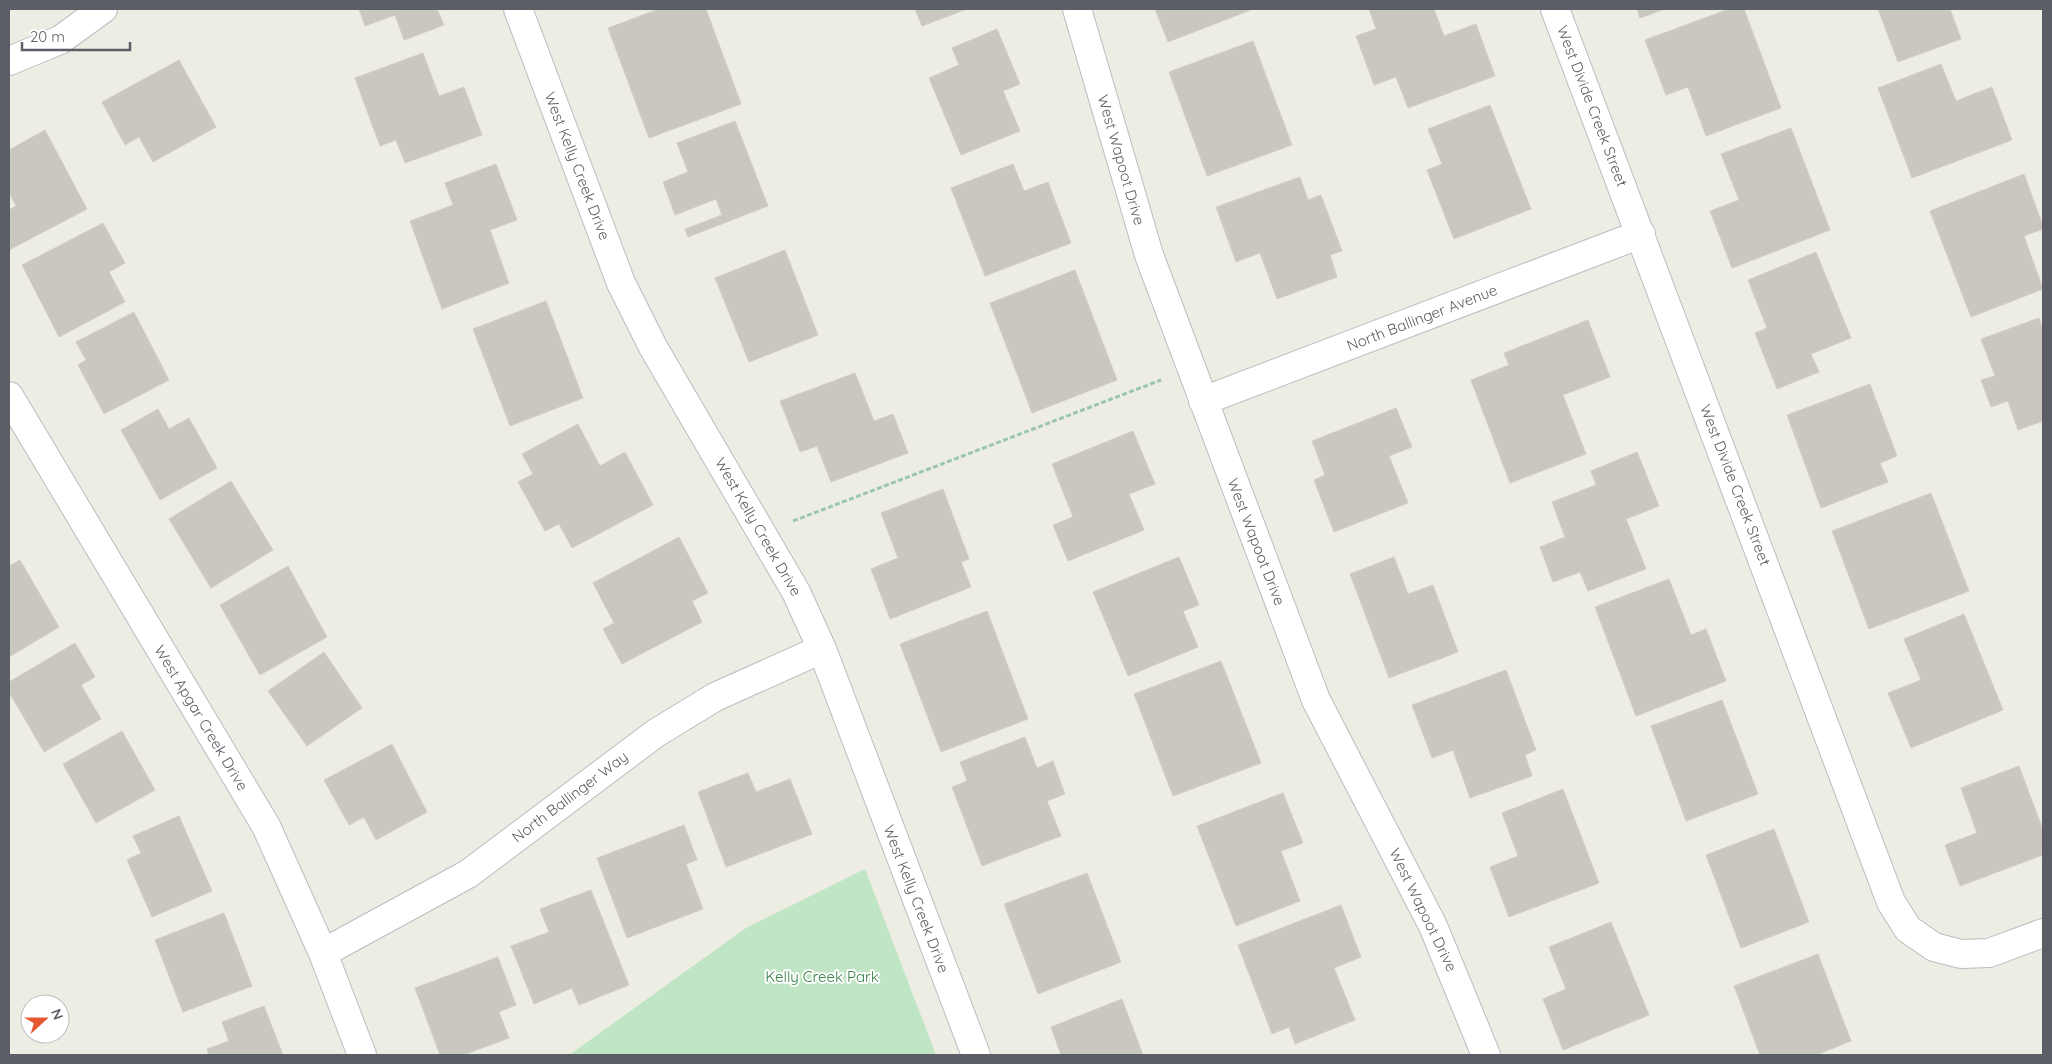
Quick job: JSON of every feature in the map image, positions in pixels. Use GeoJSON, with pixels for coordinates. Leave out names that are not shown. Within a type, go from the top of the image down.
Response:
{"type":"FeatureCollection","features":[{"type":"Feature","properties":{"kind":"street"},"geometry":{"type":"LineString","coordinates":[[9,62],[60,40],[103,9]]}},
{"type":"Feature","properties":{"kind":"street","name":"West Kelly Creek Drive"},"geometry":{"type":"LineString","coordinates":[[518,9],[621,283],[653,347],[796,592],[822,649],[976,1055]]}},
{"type":"Feature","properties":{"kind":"street","name":"West Wapoot Drive"},"geometry":{"type":"LineString","coordinates":[[1076,9],[1150,255],[1316,700],[1433,926],[1486,1055]]}},
{"type":"Feature","properties":{"kind":"street","name":"West Divide Creek Street"},"geometry":{"type":"LineString","coordinates":[[1555,9],[1891,902],[1908,929],[1934,947],[1961,954],[1989,953],[2043,933]]}},
{"type":"Feature","properties":{"kind":"street","name":"North Ballinger Avenue"},"geometry":{"type":"LineString","coordinates":[[1203,401],[1641,234]]}},
{"type":"Feature","properties":{"kind":"street","name":"West Apgar Creek Drive"},"geometry":{"type":"LineString","coordinates":[[9,396],[266,826],[323,953],[362,1055]]}},
{"type":"Feature","properties":{"kind":"street","name":"North Ballinger Way"},"geometry":{"type":"LineString","coordinates":[[323,953],[468,874],[664,728],[715,697],[822,649]]}},
{"type":"Feature","properties":{"kind":"path"},"geometry":{"type":"LineString","coordinates":[[762,533],[1192,368]]}},
{"type":"Feature","properties":{"kind":"green space","name":"Kelly Creek Park"},"geometry":{"type":"Polygon","coordinates":[[[865,869],[936,1055],[569,1055],[746,928],[865,869]]]}},
{"type":"Feature","properties":{"kind":"building"},"geometry":{"type":"Polygon","coordinates":[[[359,9],[437,9],[444,25],[404,40],[395,15],[365,26],[359,9]]]}},
{"type":"Feature","properties":{"kind":"building"},"geometry":{"type":"Polygon","coordinates":[[[659,9],[706,9],[741,104],[649,138],[608,28],[659,9]]]}},
{"type":"Feature","properties":{"kind":"building"},"geometry":{"type":"Polygon","coordinates":[[[915,9],[967,9],[922,26],[915,9]]]}},
{"type":"Feature","properties":{"kind":"building"},"geometry":{"type":"Polygon","coordinates":[[[1155,9],[1253,9],[1168,42],[1155,9]]]}},
{"type":"Feature","properties":{"kind":"building"},"geometry":{"type":"Polygon","coordinates":[[[1369,9],[1434,9],[1444,36],[1476,24],[1495,76],[1408,108],[1396,77],[1374,85],[1356,36],[1376,29],[1369,9]]]}},
{"type":"Feature","properties":{"kind":"building"},"geometry":{"type":"Polygon","coordinates":[[[1637,9],[1665,9],[1640,18],[1637,9]]]}},
{"type":"Feature","properties":{"kind":"building"},"geometry":{"type":"Polygon","coordinates":[[[1729,9],[1744,9],[1781,108],[1706,136],[1688,87],[1666,95],[1645,40],[1729,9]]]}},
{"type":"Feature","properties":{"kind":"building"},"geometry":{"type":"Polygon","coordinates":[[[1878,9],[1950,9],[1961,39],[1898,62],[1878,9]]]}},
{"type":"Feature","properties":{"kind":"building"},"geometry":{"type":"Polygon","coordinates":[[[997,29],[1020,84],[1003,91],[1020,131],[961,155],[929,78],[959,65],[952,48],[997,29]]]}},
{"type":"Feature","properties":{"kind":"building"},"geometry":{"type":"Polygon","coordinates":[[[1253,41],[1292,145],[1207,176],[1169,72],[1253,41]]]}},
{"type":"Feature","properties":{"kind":"building"},"geometry":{"type":"Polygon","coordinates":[[[423,53],[439,96],[464,87],[482,135],[405,163],[396,140],[380,146],[355,78],[423,53]]]}},
{"type":"Feature","properties":{"kind":"building"},"geometry":{"type":"Polygon","coordinates":[[[179,60],[216,127],[153,162],[139,137],[125,145],[102,102],[179,60]]]}},
{"type":"Feature","properties":{"kind":"building"},"geometry":{"type":"Polygon","coordinates":[[[1941,64],[1956,101],[1992,87],[2012,140],[1912,178],[1878,88],[1941,64]]]}},
{"type":"Feature","properties":{"kind":"building"},"geometry":{"type":"Polygon","coordinates":[[[1490,105],[1531,209],[1454,239],[1427,170],[1442,164],[1428,129],[1490,105]]]}},
{"type":"Feature","properties":{"kind":"building"},"geometry":{"type":"Polygon","coordinates":[[[735,121],[768,206],[688,237],[685,229],[722,215],[716,199],[675,215],[663,182],[688,172],[677,143],[735,121]]]}},
{"type":"Feature","properties":{"kind":"building"},"geometry":{"type":"Polygon","coordinates":[[[1791,128],[1830,230],[1732,268],[1710,211],[1739,200],[1721,154],[1791,128]]]}},
{"type":"Feature","properties":{"kind":"building"},"geometry":{"type":"Polygon","coordinates":[[[45,130],[87,209],[9,250],[9,210],[16,206],[9,192],[9,150],[45,130]]]}},
{"type":"Feature","properties":{"kind":"building"},"geometry":{"type":"Polygon","coordinates":[[[496,164],[517,220],[490,230],[509,283],[442,309],[410,221],[453,205],[445,183],[496,164]]]}},
{"type":"Feature","properties":{"kind":"building"},"geometry":{"type":"Polygon","coordinates":[[[1013,164],[1024,191],[1048,182],[1071,243],[985,276],[951,188],[1013,164]]]}},
{"type":"Feature","properties":{"kind":"building"},"geometry":{"type":"Polygon","coordinates":[[[2024,174],[2043,226],[2043,229],[2024,236],[2043,289],[1971,317],[1930,211],[2024,174]]]}},
{"type":"Feature","properties":{"kind":"building"},"geometry":{"type":"Polygon","coordinates":[[[1300,177],[1308,200],[1321,195],[1342,251],[1330,255],[1337,277],[1277,299],[1260,253],[1236,262],[1216,207],[1300,177]]]}},
{"type":"Feature","properties":{"kind":"building"},"geometry":{"type":"Polygon","coordinates":[[[103,223],[125,263],[109,272],[125,302],[59,337],[22,265],[103,223]]]}},
{"type":"Feature","properties":{"kind":"building"},"geometry":{"type":"Polygon","coordinates":[[[785,250],[818,335],[749,362],[715,278],[785,250]]]}},
{"type":"Feature","properties":{"kind":"building"},"geometry":{"type":"Polygon","coordinates":[[[1816,252],[1851,338],[1811,354],[1819,372],[1777,389],[1755,333],[1767,328],[1748,280],[1816,252]]]}},
{"type":"Feature","properties":{"kind":"building"},"geometry":{"type":"Polygon","coordinates":[[[1075,270],[1117,380],[1032,413],[990,303],[1075,270]]]}},
{"type":"Feature","properties":{"kind":"building"},"geometry":{"type":"Polygon","coordinates":[[[546,301],[583,398],[510,426],[473,329],[546,301]]]}},
{"type":"Feature","properties":{"kind":"building"},"geometry":{"type":"Polygon","coordinates":[[[134,312],[169,380],[104,414],[78,365],[86,360],[76,342],[134,312]]]}},
{"type":"Feature","properties":{"kind":"building"},"geometry":{"type":"Polygon","coordinates":[[[2039,318],[2043,330],[2043,421],[2018,430],[2008,401],[1991,407],[1981,380],[1995,376],[1981,339],[2039,318]]]}},
{"type":"Feature","properties":{"kind":"building"},"geometry":{"type":"Polygon","coordinates":[[[1588,320],[1610,377],[1563,395],[1586,454],[1510,483],[1471,380],[1509,365],[1504,353],[1588,320]]]}},
{"type":"Feature","properties":{"kind":"building"},"geometry":{"type":"Polygon","coordinates":[[[855,373],[874,421],[893,414],[908,453],[831,482],[817,446],[800,452],[780,401],[855,373]]]}},
{"type":"Feature","properties":{"kind":"building"},"geometry":{"type":"Polygon","coordinates":[[[1870,384],[1897,456],[1880,463],[1888,482],[1821,508],[1787,415],[1870,384]]]}},
{"type":"Feature","properties":{"kind":"building"},"geometry":{"type":"Polygon","coordinates":[[[1396,408],[1412,447],[1389,456],[1408,503],[1334,532],[1314,480],[1325,475],[1312,441],[1396,408]]]}},
{"type":"Feature","properties":{"kind":"building"},"geometry":{"type":"Polygon","coordinates":[[[158,409],[169,429],[189,418],[217,468],[160,500],[121,430],[158,409]]]}},
{"type":"Feature","properties":{"kind":"building"},"geometry":{"type":"Polygon","coordinates":[[[578,424],[600,466],[625,452],[653,505],[572,548],[559,524],[545,531],[518,482],[533,474],[522,454],[578,424]]]}},
{"type":"Feature","properties":{"kind":"building"},"geometry":{"type":"Polygon","coordinates":[[[1133,431],[1155,484],[1129,494],[1144,530],[1068,561],[1053,525],[1073,517],[1052,464],[1133,431]]]}},
{"type":"Feature","properties":{"kind":"building"},"geometry":{"type":"Polygon","coordinates":[[[1637,452],[1659,506],[1626,519],[1646,569],[1588,591],[1580,572],[1553,582],[1540,547],[1565,537],[1552,502],[1596,485],[1591,471],[1637,452]]]}},
{"type":"Feature","properties":{"kind":"building"},"geometry":{"type":"Polygon","coordinates":[[[231,481],[273,550],[211,588],[169,519],[231,481]]]}},
{"type":"Feature","properties":{"kind":"building"},"geometry":{"type":"Polygon","coordinates":[[[943,489],[969,559],[961,562],[971,587],[890,619],[871,569],[898,558],[881,513],[943,489]]]}},
{"type":"Feature","properties":{"kind":"building"},"geometry":{"type":"Polygon","coordinates":[[[1931,493],[1969,591],[1869,629],[1832,531],[1931,493]]]}},
{"type":"Feature","properties":{"kind":"building"},"geometry":{"type":"Polygon","coordinates":[[[679,537],[708,593],[692,601],[702,622],[622,664],[603,629],[614,623],[593,583],[679,537]]]}},
{"type":"Feature","properties":{"kind":"building"},"geometry":{"type":"Polygon","coordinates":[[[1179,557],[1199,605],[1183,611],[1198,647],[1128,676],[1093,592],[1179,557]]]}},
{"type":"Feature","properties":{"kind":"building"},"geometry":{"type":"Polygon","coordinates":[[[1394,557],[1408,594],[1433,585],[1458,652],[1389,678],[1350,574],[1394,557]]]}},
{"type":"Feature","properties":{"kind":"building"},"geometry":{"type":"Polygon","coordinates":[[[20,560],[59,627],[9,657],[9,566],[20,560]]]}},
{"type":"Feature","properties":{"kind":"building"},"geometry":{"type":"Polygon","coordinates":[[[288,566],[327,637],[260,675],[220,605],[288,566]]]}},
{"type":"Feature","properties":{"kind":"building"},"geometry":{"type":"Polygon","coordinates":[[[1669,579],[1691,635],[1706,629],[1726,681],[1636,716],[1595,607],[1669,579]]]}},
{"type":"Feature","properties":{"kind":"building"},"geometry":{"type":"Polygon","coordinates":[[[987,611],[1028,719],[941,752],[900,644],[987,611]]]}},
{"type":"Feature","properties":{"kind":"building"},"geometry":{"type":"Polygon","coordinates":[[[1964,614],[2003,710],[1911,748],[1888,693],[1921,680],[1904,639],[1964,614]]]}},
{"type":"Feature","properties":{"kind":"building"},"geometry":{"type":"Polygon","coordinates":[[[75,643],[95,677],[81,685],[101,719],[44,752],[9,692],[9,682],[75,643]]]}},
{"type":"Feature","properties":{"kind":"building"},"geometry":{"type":"Polygon","coordinates":[[[324,652],[362,708],[307,746],[268,691],[324,652]]]}},
{"type":"Feature","properties":{"kind":"building"},"geometry":{"type":"Polygon","coordinates":[[[1221,661],[1261,763],[1173,796],[1134,694],[1221,661]]]}},
{"type":"Feature","properties":{"kind":"building"},"geometry":{"type":"Polygon","coordinates":[[[1506,670],[1536,750],[1525,755],[1532,776],[1470,798],[1453,750],[1432,758],[1412,705],[1506,670]]]}},
{"type":"Feature","properties":{"kind":"building"},"geometry":{"type":"Polygon","coordinates":[[[1722,700],[1758,794],[1686,821],[1651,726],[1722,700]]]}},
{"type":"Feature","properties":{"kind":"building"},"geometry":{"type":"Polygon","coordinates":[[[122,731],[155,790],[96,823],[63,764],[122,731]]]}},
{"type":"Feature","properties":{"kind":"building"},"geometry":{"type":"Polygon","coordinates":[[[1025,737],[1037,768],[1053,761],[1065,794],[1047,801],[1061,836],[982,866],[952,787],[967,781],[960,762],[1025,737]]]}},
{"type":"Feature","properties":{"kind":"building"},"geometry":{"type":"Polygon","coordinates":[[[392,744],[427,812],[376,840],[364,817],[349,825],[324,780],[392,744]]]}},
{"type":"Feature","properties":{"kind":"building"},"geometry":{"type":"Polygon","coordinates":[[[2019,766],[2043,830],[2043,855],[1960,886],[1945,845],[1977,833],[1961,788],[2019,766]]]}},
{"type":"Feature","properties":{"kind":"building"},"geometry":{"type":"Polygon","coordinates":[[[748,773],[756,792],[790,779],[812,834],[726,867],[698,792],[748,773]]]}},
{"type":"Feature","properties":{"kind":"building"},"geometry":{"type":"Polygon","coordinates":[[[1563,789],[1599,883],[1509,917],[1490,867],[1518,856],[1502,813],[1563,789]]]}},
{"type":"Feature","properties":{"kind":"building"},"geometry":{"type":"Polygon","coordinates":[[[1283,793],[1303,843],[1281,851],[1300,901],[1236,926],[1197,826],[1283,793]]]}},
{"type":"Feature","properties":{"kind":"building"},"geometry":{"type":"Polygon","coordinates":[[[179,816],[212,891],[152,917],[127,860],[141,853],[133,836],[179,816]]]}},
{"type":"Feature","properties":{"kind":"building"},"geometry":{"type":"Polygon","coordinates":[[[684,825],[697,860],[686,864],[703,909],[627,938],[597,858],[684,825]]]}},
{"type":"Feature","properties":{"kind":"building"},"geometry":{"type":"Polygon","coordinates":[[[1774,829],[1809,922],[1741,948],[1706,855],[1774,829]]]}},
{"type":"Feature","properties":{"kind":"building"},"geometry":{"type":"Polygon","coordinates":[[[1087,873],[1121,962],[1038,994],[1004,904],[1087,873]]]}},
{"type":"Feature","properties":{"kind":"building"},"geometry":{"type":"Polygon","coordinates":[[[591,890],[629,985],[579,1005],[572,988],[534,1004],[511,946],[549,932],[540,909],[591,890]]]}},
{"type":"Feature","properties":{"kind":"building"},"geometry":{"type":"Polygon","coordinates":[[[1341,905],[1361,957],[1334,968],[1355,1020],[1295,1044],[1289,1027],[1272,1034],[1238,945],[1341,905]]]}},
{"type":"Feature","properties":{"kind":"building"},"geometry":{"type":"Polygon","coordinates":[[[224,913],[252,986],[183,1012],[155,940],[224,913]]]}},
{"type":"Feature","properties":{"kind":"building"},"geometry":{"type":"Polygon","coordinates":[[[1611,922],[1649,1015],[1563,1050],[1543,999],[1566,989],[1549,947],[1611,922]]]}},
{"type":"Feature","properties":{"kind":"building"},"geometry":{"type":"Polygon","coordinates":[[[1818,954],[1851,1041],[1816,1055],[1760,1055],[1734,986],[1818,954]]]}},
{"type":"Feature","properties":{"kind":"building"},"geometry":{"type":"Polygon","coordinates":[[[498,957],[516,1005],[499,1012],[509,1038],[463,1055],[440,1055],[415,988],[498,957]]]}},
{"type":"Feature","properties":{"kind":"building"},"geometry":{"type":"Polygon","coordinates":[[[1122,999],[1143,1055],[1061,1055],[1051,1027],[1122,999]]]}},
{"type":"Feature","properties":{"kind":"building"},"geometry":{"type":"Polygon","coordinates":[[[264,1006],[283,1055],[209,1055],[207,1049],[229,1041],[222,1022],[264,1006]]]}}]}
